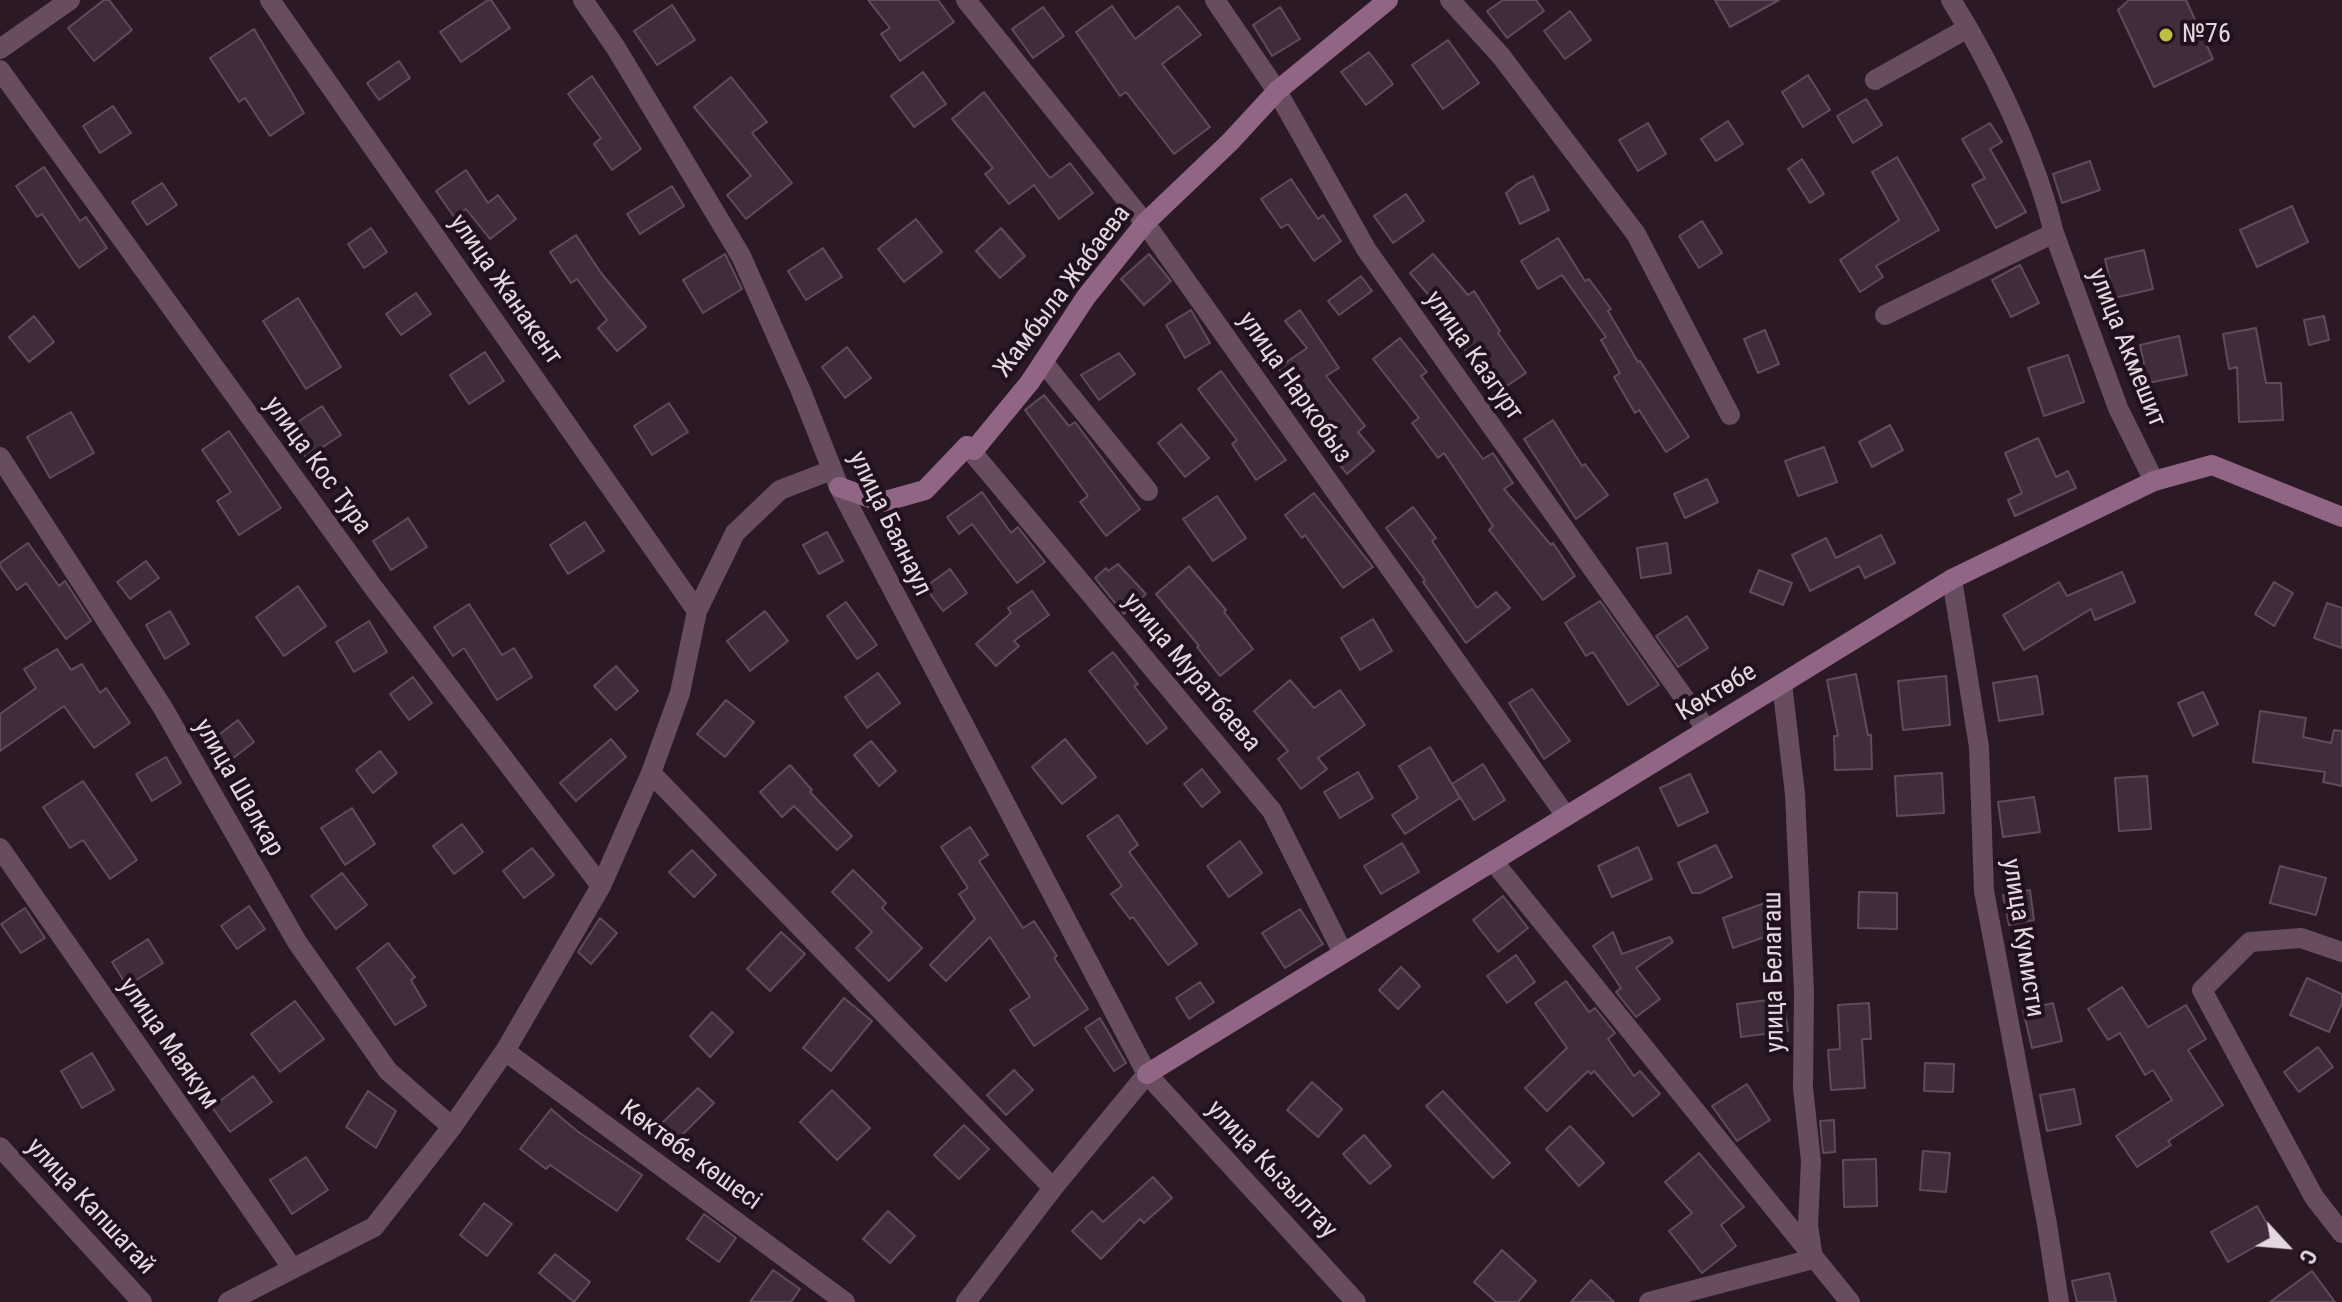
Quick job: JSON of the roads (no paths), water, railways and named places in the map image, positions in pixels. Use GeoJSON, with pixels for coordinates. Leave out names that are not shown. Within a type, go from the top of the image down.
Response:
{"type":"FeatureCollection","features":[{"type":"Feature","properties":{"kind":"street"},"geometry":{"type":"LineString","coordinates":[[0,49],[70,0]]}},
{"type":"Feature","properties":{"kind":"street","name":"улица Жанакент"},"geometry":{"type":"LineString","coordinates":[[270,0],[697,611]]}},
{"type":"Feature","properties":{"kind":"street","name":"улица Баянаул"},"geometry":{"type":"LineString","coordinates":[[583,0],[616,48],[741,256],[835,478],[1147,1074]]}},
{"type":"Feature","properties":{"kind":"street","name":"улица Наркобыз"},"geometry":{"type":"LineString","coordinates":[[966,0],[1145,223],[1566,816]]}},
{"type":"Feature","properties":{"kind":"street","name":"улица Казгурт"},"geometry":{"type":"LineString","coordinates":[[1215,0],[1277,91],[1366,249],[1707,730]]}},
{"type":"Feature","properties":{"kind":"street","name":"Жамбыла Жабаева"},"geometry":{"type":"LineString","coordinates":[[835,478],[882,502],[925,490],[967,446],[974,450],[1043,362],[1086,297],[1145,223],[1230,142],[1277,91],[1388,0]]}},
{"type":"Feature","properties":{"kind":"street"},"geometry":{"type":"LineString","coordinates":[[1450,0],[1501,56],[1636,234],[1730,415]]}},
{"type":"Feature","properties":{"kind":"street","name":"улица Акмешит"},"geometry":{"type":"LineString","coordinates":[[1951,0],[1986,60],[2044,191],[2054,233],[2118,408],[2154,481]]}},
{"type":"Feature","properties":{"kind":"street"},"geometry":{"type":"LineString","coordinates":[[1875,80],[1968,28]]}},
{"type":"Feature","properties":{"kind":"street","name":"улица Кос Тура"},"geometry":{"type":"LineString","coordinates":[[0,70],[373,587],[601,886]]}},
{"type":"Feature","properties":{"kind":"street"},"geometry":{"type":"LineString","coordinates":[[1885,315],[2054,233]]}},
{"type":"Feature","properties":{"kind":"street"},"geometry":{"type":"LineString","coordinates":[[1043,362],[1148,491]]}},
{"type":"Feature","properties":{"kind":"street","name":"улица Муратбаева"},"geometry":{"type":"LineString","coordinates":[[967,446],[1272,811],[1343,953]]}},
{"type":"Feature","properties":{"kind":"street","name":"улица Шалкар"},"geometry":{"type":"LineString","coordinates":[[0,457],[163,708],[297,942],[388,1071],[452,1127]]}},
{"type":"Feature","properties":{"kind":"street","name":"Көктөбе"},"geometry":{"type":"LineString","coordinates":[[1147,1074],[1952,579],[2154,481],[2212,465],[2342,517]]}},
{"type":"Feature","properties":{"kind":"street"},"geometry":{"type":"LineString","coordinates":[[228,1302],[374,1227],[452,1127],[505,1051],[601,886],[651,773],[680,693],[697,611],[735,533],[780,490],[835,478]]}},
{"type":"Feature","properties":{"kind":"street","name":"улица Кумисти"},"geometry":{"type":"LineString","coordinates":[[1952,579],[1979,747],[1984,891],[2059,1302]]}},
{"type":"Feature","properties":{"kind":"street","name":"улица Белагаш"},"geometry":{"type":"LineString","coordinates":[[1782,684],[1795,794],[1804,992],[1803,1088],[1811,1161],[1808,1225],[1813,1259]]}},
{"type":"Feature","properties":{"kind":"street"},"geometry":{"type":"LineString","coordinates":[[651,773],[1053,1188]]}},
{"type":"Feature","properties":{"kind":"street","name":"улица Маякум"},"geometry":{"type":"LineString","coordinates":[[0,848],[293,1269]]}},
{"type":"Feature","properties":{"kind":"street"},"geometry":{"type":"LineString","coordinates":[[1493,861],[1850,1302]]}},
{"type":"Feature","properties":{"kind":"street"},"geometry":{"type":"LineString","coordinates":[[2342,952],[2301,938],[2250,942],[2202,990],[2314,1197],[2342,1233]]}},
{"type":"Feature","properties":{"kind":"street","name":"Көктөбе көшесі"},"geometry":{"type":"LineString","coordinates":[[505,1051],[845,1302]]}},
{"type":"Feature","properties":{"kind":"street"},"geometry":{"type":"LineString","coordinates":[[966,1302],[1053,1188],[1147,1074]]}},
{"type":"Feature","properties":{"kind":"street","name":"улица Кызылтау"},"geometry":{"type":"LineString","coordinates":[[1147,1074],[1356,1302]]}},
{"type":"Feature","properties":{"kind":"street","name":"улица Капшагай"},"geometry":{"type":"LineString","coordinates":[[0,1147],[142,1302]]}},
{"type":"Feature","properties":{"kind":"street"},"geometry":{"type":"LineString","coordinates":[[1649,1302],[1813,1259]]}},
{"type":"Feature","properties":{"kind":"place","name":"№76"},"geometry":{"type":"Point","coordinates":[2166,35]}}]}
